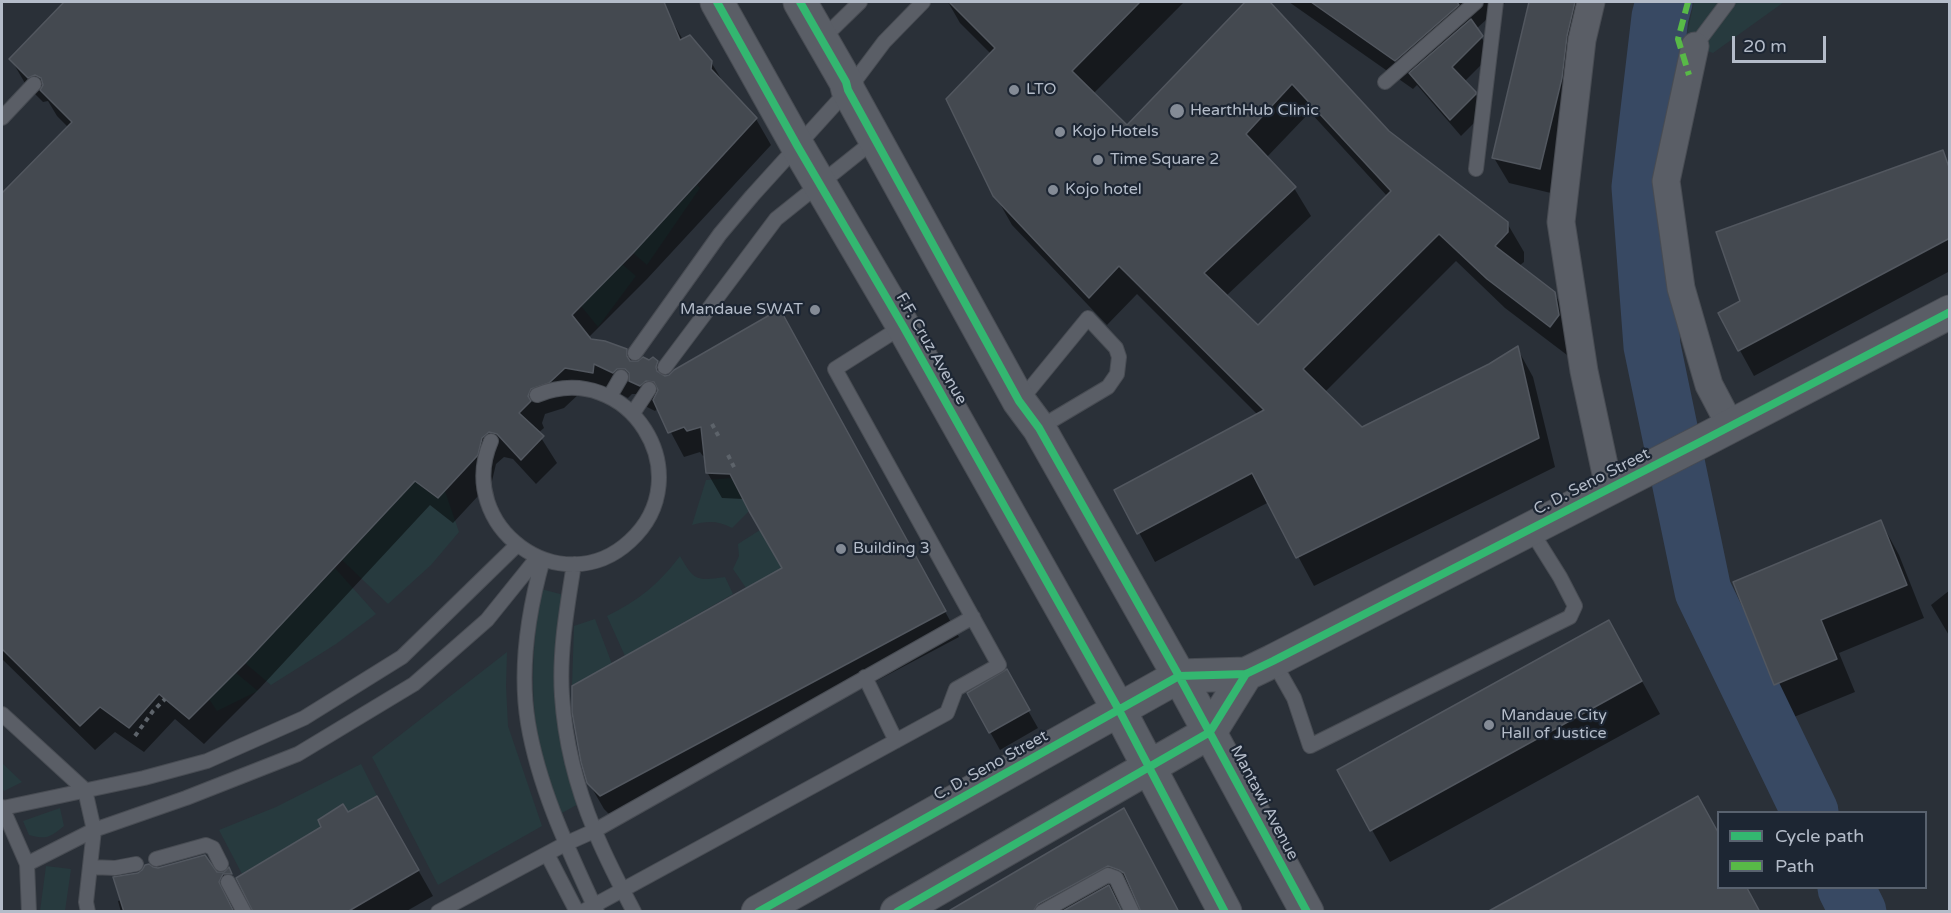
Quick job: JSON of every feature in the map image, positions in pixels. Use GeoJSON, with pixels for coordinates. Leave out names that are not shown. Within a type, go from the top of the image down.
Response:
{"type":"FeatureCollection","features":[{"type":"Feature","properties":{"kind":"street","name":"F.F. Cruz Avenue"},"geometry":{"type":"LineString","coordinates":[[717,2],[1119,710]]}},
{"type":"Feature","properties":{"kind":"street"},"geometry":{"type":"LineString","coordinates":[[800,2],[846,82],[848,90],[1019,401],[1039,428],[1179,676]]}},
{"type":"Feature","properties":{"kind":"street"},"geometry":{"type":"LineString","coordinates":[[1591,2],[1582,40],[1561,222],[1584,371],[1620,482]]}},
{"type":"Feature","properties":{"kind":"street"},"geometry":{"type":"LineString","coordinates":[[1695,46],[1666,181],[1682,288],[1709,385],[1730,425]]}},
{"type":"Feature","properties":{"kind":"street","name":"C. D. Seno Street"},"geometry":{"type":"LineString","coordinates":[[758,912],[1179,676],[1260,668],[1950,312]]}},
{"type":"Feature","properties":{"kind":"street"},"geometry":{"type":"LineString","coordinates":[[897,912],[1210,732],[1260,668]]}},
{"type":"Feature","properties":{"kind":"street","name":"Mantawi Avenue"},"geometry":{"type":"LineString","coordinates":[[1179,676],[1307,912]]}},
{"type":"Feature","properties":{"kind":"street"},"geometry":{"type":"LineString","coordinates":[[1119,710],[1225,912]]}},
{"type":"Feature","properties":{"kind":"lane"},"geometry":{"type":"LineString","coordinates":[[821,40],[860,2]]}},
{"type":"Feature","properties":{"kind":"lane"},"geometry":{"type":"LineString","coordinates":[[635,353],[720,234],[848,90],[884,42],[923,2]]}},
{"type":"Feature","properties":{"kind":"lane"},"geometry":{"type":"LineString","coordinates":[[1385,82],[1476,2]]}},
{"type":"Feature","properties":{"kind":"lane"},"geometry":{"type":"LineString","coordinates":[[1476,169],[1496,2]]}},
{"type":"Feature","properties":{"kind":"lane"},"geometry":{"type":"LineString","coordinates":[[1695,46],[1728,2]]}},
{"type":"Feature","properties":{"kind":"lane"},"geometry":{"type":"LineString","coordinates":[[2,118],[34,84]]}},
{"type":"Feature","properties":{"kind":"lane"},"geometry":{"type":"LineString","coordinates":[[665,367],[776,219],[876,139]]}},
{"type":"Feature","properties":{"kind":"lane"},"geometry":{"type":"LineString","coordinates":[[1019,401],[1088,318],[1116,348],[1119,357],[1117,374],[1108,387],[1039,428]]}},
{"type":"Feature","properties":{"kind":"lane"},"geometry":{"type":"LineString","coordinates":[[540,559],[527,636],[525,697],[528,722],[539,769],[591,910],[623,889],[947,713],[956,689],[999,665],[835,369],[903,326]]}},
{"type":"Feature","properties":{"kind":"lane"},"geometry":{"type":"LineString","coordinates":[[610,396],[621,377]]}},
{"type":"Feature","properties":{"kind":"lane"},"geometry":{"type":"LineString","coordinates":[[491,441],[484,469],[485,491],[491,512],[502,530],[517,546],[540,559],[561,564],[574,564],[594,561],[613,554],[629,542],[644,526],[653,509],[658,489],[659,468],[655,448],[646,430],[633,413],[610,396],[590,389],[569,388],[537,395]]}},
{"type":"Feature","properties":{"kind":"lane"},"geometry":{"type":"LineString","coordinates":[[633,413],[649,389]]}},
{"type":"Feature","properties":{"kind":"lane"},"geometry":{"type":"LineString","coordinates":[[1260,668],[1294,698],[1310,746],[1570,618],[1575,606],[1530,529]]}},
{"type":"Feature","properties":{"kind":"lane"},"geometry":{"type":"LineString","coordinates":[[28,912],[27,864],[2,808],[207,761],[304,718],[402,657],[517,546]]}},
{"type":"Feature","properties":{"kind":"lane"},"geometry":{"type":"LineString","coordinates":[[27,864],[94,830],[186,798],[298,754],[414,684],[487,620],[540,559]]}},
{"type":"Feature","properties":{"kind":"lane"},"geometry":{"type":"LineString","coordinates":[[574,564],[564,628],[562,694],[571,758],[594,831],[634,912]]}},
{"type":"Feature","properties":{"kind":"lane"},"geometry":{"type":"LineString","coordinates":[[438,912],[565,844],[594,831],[973,617]]}},
{"type":"Feature","properties":{"kind":"lane"},"geometry":{"type":"LineString","coordinates":[[865,677],[896,741]]}},
{"type":"Feature","properties":{"kind":"lane"},"geometry":{"type":"LineString","coordinates":[[2,714],[85,790],[94,830],[86,902],[88,912]]}},
{"type":"Feature","properties":{"kind":"lane"},"geometry":{"type":"LineString","coordinates":[[156,859],[206,845],[213,848],[221,864]]}},
{"type":"Feature","properties":{"kind":"lane"},"geometry":{"type":"LineString","coordinates":[[547,854],[577,912]]}},
{"type":"Feature","properties":{"kind":"lane"},"geometry":{"type":"LineString","coordinates":[[90,867],[115,868],[136,864]]}},
{"type":"Feature","properties":{"kind":"lane"},"geometry":{"type":"LineString","coordinates":[[1041,912],[1108,875],[1116,878],[1132,912]]}},
{"type":"Feature","properties":{"kind":"lane"},"geometry":{"type":"LineString","coordinates":[[228,882],[244,912]]}},
{"type":"Feature","properties":{"kind":"path"},"geometry":{"type":"LineString","coordinates":[[712,424],[720,439]]}},
{"type":"Feature","properties":{"kind":"path"},"geometry":{"type":"LineString","coordinates":[[728,455],[735,469]]}},
{"type":"Feature","properties":{"kind":"path"},"geometry":{"type":"LineString","coordinates":[[135,736],[165,699]]}},
{"type":"Feature","properties":{"kind":"green space"},"geometry":{"type":"Polygon","coordinates":[[[1694,2],[1784,2],[1713,53],[1685,43],[1694,2]]]}},
{"type":"Feature","properties":{"kind":"green space"},"geometry":{"type":"Polygon","coordinates":[[[697,185],[700,188],[647,265],[633,253],[697,185]]]}},
{"type":"Feature","properties":{"kind":"green space"},"geometry":{"type":"Polygon","coordinates":[[[622,264],[636,276],[598,327],[581,306],[622,264]]]}},
{"type":"Feature","properties":{"kind":"green space"},"geometry":{"type":"Polygon","coordinates":[[[732,478],[749,511],[732,528],[712,522],[692,525],[706,480],[732,478]]]}},
{"type":"Feature","properties":{"kind":"green space"},"geometry":{"type":"Polygon","coordinates":[[[415,481],[437,498],[445,491],[459,532],[431,565],[388,604],[342,560],[415,481]]]}},
{"type":"Feature","properties":{"kind":"green space"},"geometry":{"type":"Polygon","coordinates":[[[760,530],[782,568],[746,588],[733,569],[739,556],[738,544],[760,530]]]}},
{"type":"Feature","properties":{"kind":"green space"},"geometry":{"type":"Polygon","coordinates":[[[680,556],[693,575],[697,577],[708,579],[725,577],[733,594],[625,656],[607,616],[647,591],[680,556]]]}},
{"type":"Feature","properties":{"kind":"green space"},"geometry":{"type":"Polygon","coordinates":[[[335,568],[376,614],[336,644],[271,685],[245,663],[335,568]]]}},
{"type":"Feature","properties":{"kind":"green space"},"geometry":{"type":"Polygon","coordinates":[[[541,589],[564,595],[559,626],[580,803],[562,813],[542,760],[534,704],[534,646],[541,589]]]}},
{"type":"Feature","properties":{"kind":"green space"},"geometry":{"type":"Polygon","coordinates":[[[595,619],[612,664],[572,686],[574,626],[595,619]]]}},
{"type":"Feature","properties":{"kind":"green space"},"geometry":{"type":"Polygon","coordinates":[[[507,652],[508,726],[542,826],[438,885],[372,757],[507,652]]]}},
{"type":"Feature","properties":{"kind":"green space"},"geometry":{"type":"Polygon","coordinates":[[[235,672],[258,691],[217,711],[209,699],[235,672]]]}},
{"type":"Feature","properties":{"kind":"green space"},"geometry":{"type":"Polygon","coordinates":[[[2,763],[22,782],[4,791],[2,788],[2,763]]]}},
{"type":"Feature","properties":{"kind":"green space"},"geometry":{"type":"Polygon","coordinates":[[[361,764],[377,796],[348,812],[343,805],[318,820],[321,827],[242,874],[219,830],[276,807],[361,764]]]}},
{"type":"Feature","properties":{"kind":"green space"},"geometry":{"type":"Polygon","coordinates":[[[60,808],[64,826],[48,836],[29,835],[23,821],[60,808]]]}},
{"type":"Feature","properties":{"kind":"green space"},"geometry":{"type":"Polygon","coordinates":[[[46,866],[71,869],[65,911],[40,911],[46,866]]]}},
{"type":"Feature","properties":{"kind":"building"},"geometry":{"type":"Polygon","coordinates":[[[64,2],[664,2],[680,40],[690,35],[712,61],[711,69],[757,118],[633,253],[572,315],[591,339],[605,341],[627,349],[630,361],[638,361],[643,357],[649,360],[653,357],[658,361],[657,371],[665,376],[780,309],[946,611],[600,796],[587,783],[581,762],[572,712],[572,686],[782,568],[730,474],[706,473],[701,427],[687,431],[684,427],[668,433],[653,400],[658,390],[654,382],[646,381],[640,386],[629,381],[629,373],[625,369],[617,369],[613,373],[594,364],[593,373],[565,368],[549,383],[531,389],[528,396],[531,401],[519,413],[544,436],[521,460],[497,434],[489,432],[482,438],[478,455],[438,498],[415,481],[245,663],[189,719],[159,694],[129,728],[100,707],[80,726],[2,649],[2,193],[72,122],[40,90],[43,85],[41,78],[35,75],[28,78],[9,59],[64,2]]]}},
{"type":"Feature","properties":{"kind":"building"},"geometry":{"type":"Polygon","coordinates":[[[949,2],[1140,2],[1072,71],[1127,125],[1245,2],[1270,2],[1389,131],[1508,222],[1508,232],[1495,246],[1555,292],[1559,315],[1550,327],[1487,279],[1439,234],[1303,369],[1362,427],[1489,364],[1518,346],[1539,438],[1296,558],[1252,473],[1137,534],[1114,490],[1264,410],[1119,266],[1089,298],[993,196],[946,99],[995,48],[949,2]],[[1292,84],[1246,134],[1296,187],[1204,273],[1258,325],[1391,191],[1292,84]]]}},
{"type":"Feature","properties":{"kind":"building"},"geometry":{"type":"Polygon","coordinates":[[[1311,2],[1457,2],[1459,5],[1395,61],[1311,2]]]}},
{"type":"Feature","properties":{"kind":"building"},"geometry":{"type":"Polygon","coordinates":[[[1529,2],[1575,2],[1567,36],[1562,78],[1540,169],[1492,158],[1529,2]]]}},
{"type":"Feature","properties":{"kind":"building"},"geometry":{"type":"Polygon","coordinates":[[[1471,19],[1483,36],[1452,67],[1476,94],[1450,120],[1409,73],[1471,19]]]}},
{"type":"Feature","properties":{"kind":"building"},"geometry":{"type":"Polygon","coordinates":[[[1943,150],[1950,170],[1950,238],[1738,351],[1718,313],[1740,301],[1716,232],[1943,150]]]}},
{"type":"Feature","properties":{"kind":"building"},"geometry":{"type":"Polygon","coordinates":[[[1881,520],[1907,585],[1821,620],[1837,659],[1774,685],[1733,582],[1881,520]]]}},
{"type":"Feature","properties":{"kind":"building","name":"Mandaue City Hall of Justice"},"geometry":{"type":"Polygon","coordinates":[[[1609,620],[1642,681],[1370,831],[1337,770],[1609,620]]]}},
{"type":"Feature","properties":{"kind":"building"},"geometry":{"type":"Polygon","coordinates":[[[1007,669],[1030,710],[989,733],[967,693],[1007,669]]]}},
{"type":"Feature","properties":{"kind":"building"},"geometry":{"type":"Polygon","coordinates":[[[377,796],[419,870],[347,912],[253,912],[236,878],[321,827],[318,820],[343,804],[348,812],[377,796]]]}},
{"type":"Feature","properties":{"kind":"building"},"geometry":{"type":"Polygon","coordinates":[[[1698,796],[1717,830],[1717,889],[1748,889],[1760,912],[1487,912],[1698,796]]]}},
{"type":"Feature","properties":{"kind":"building"},"geometry":{"type":"Polygon","coordinates":[[[1124,808],[1179,912],[1141,912],[1124,873],[1108,866],[1038,904],[1033,912],[947,912],[1124,808]]]}},
{"type":"Feature","properties":{"kind":"building"},"geometry":{"type":"Polygon","coordinates":[[[205,855],[217,872],[224,872],[229,867],[232,874],[223,874],[219,882],[234,912],[124,912],[113,877],[138,873],[149,864],[158,868],[205,855]]]}},
{"type":"Feature","properties":{"kind":"building"},"geometry":{"type":"Polygon","coordinates":[[[1109,885],[1122,912],[1061,912],[1109,885]]]}},
{"type":"Feature","properties":{"kind":"waterway"},"geometry":{"type":"LineString","coordinates":[[1664,2],[1660,17],[1640,187],[1652,346],[1703,591],[1810,811]]}},
{"type":"Feature","properties":{"kind":"waterway"},"geometry":{"type":"LineString","coordinates":[[1846,889],[1858,912]]}},
{"type":"Feature","properties":{"kind":"marked path"},"geometry":{"type":"LineString","coordinates":[[1688,2],[1678,39],[1689,75]]}},
{"type":"Feature","properties":{"kind":"cycle path"},"geometry":{"type":"LineString","coordinates":[[717,2],[1119,710],[1225,912]]}},
{"type":"Feature","properties":{"kind":"cycle path"},"geometry":{"type":"LineString","coordinates":[[800,2],[846,82],[848,90],[1019,401],[1039,428],[1179,676],[1307,912]]}},
{"type":"Feature","properties":{"kind":"cycle path"},"geometry":{"type":"LineString","coordinates":[[758,912],[1179,676],[1246,674],[1950,312]]}},
{"type":"Feature","properties":{"kind":"cycle path"},"geometry":{"type":"LineString","coordinates":[[897,912],[1210,732],[1246,674]]}},
{"type":"Feature","properties":{"kind":"place","name":"LTO"},"geometry":{"type":"Point","coordinates":[1014,90]}},
{"type":"Feature","properties":{"kind":"place","name":"HearthHub Clinic"},"geometry":{"type":"Point","coordinates":[1177,111]}},
{"type":"Feature","properties":{"kind":"place","name":"Kojo Hotels"},"geometry":{"type":"Point","coordinates":[1060,132]}},
{"type":"Feature","properties":{"kind":"place","name":"Time Square 2"},"geometry":{"type":"Point","coordinates":[1098,160]}},
{"type":"Feature","properties":{"kind":"place","name":"Kojo hotel"},"geometry":{"type":"Point","coordinates":[1053,190]}},
{"type":"Feature","properties":{"kind":"place","name":"Mandaue SWAT"},"geometry":{"type":"Point","coordinates":[815,310]}},
{"type":"Feature","properties":{"kind":"place","name":"Building 3"},"geometry":{"type":"Point","coordinates":[841,549]}},
{"type":"Feature","properties":{"kind":"place","name":"Mandaue City Hall of Justice"},"geometry":{"type":"Point","coordinates":[1489,725]}}]}
